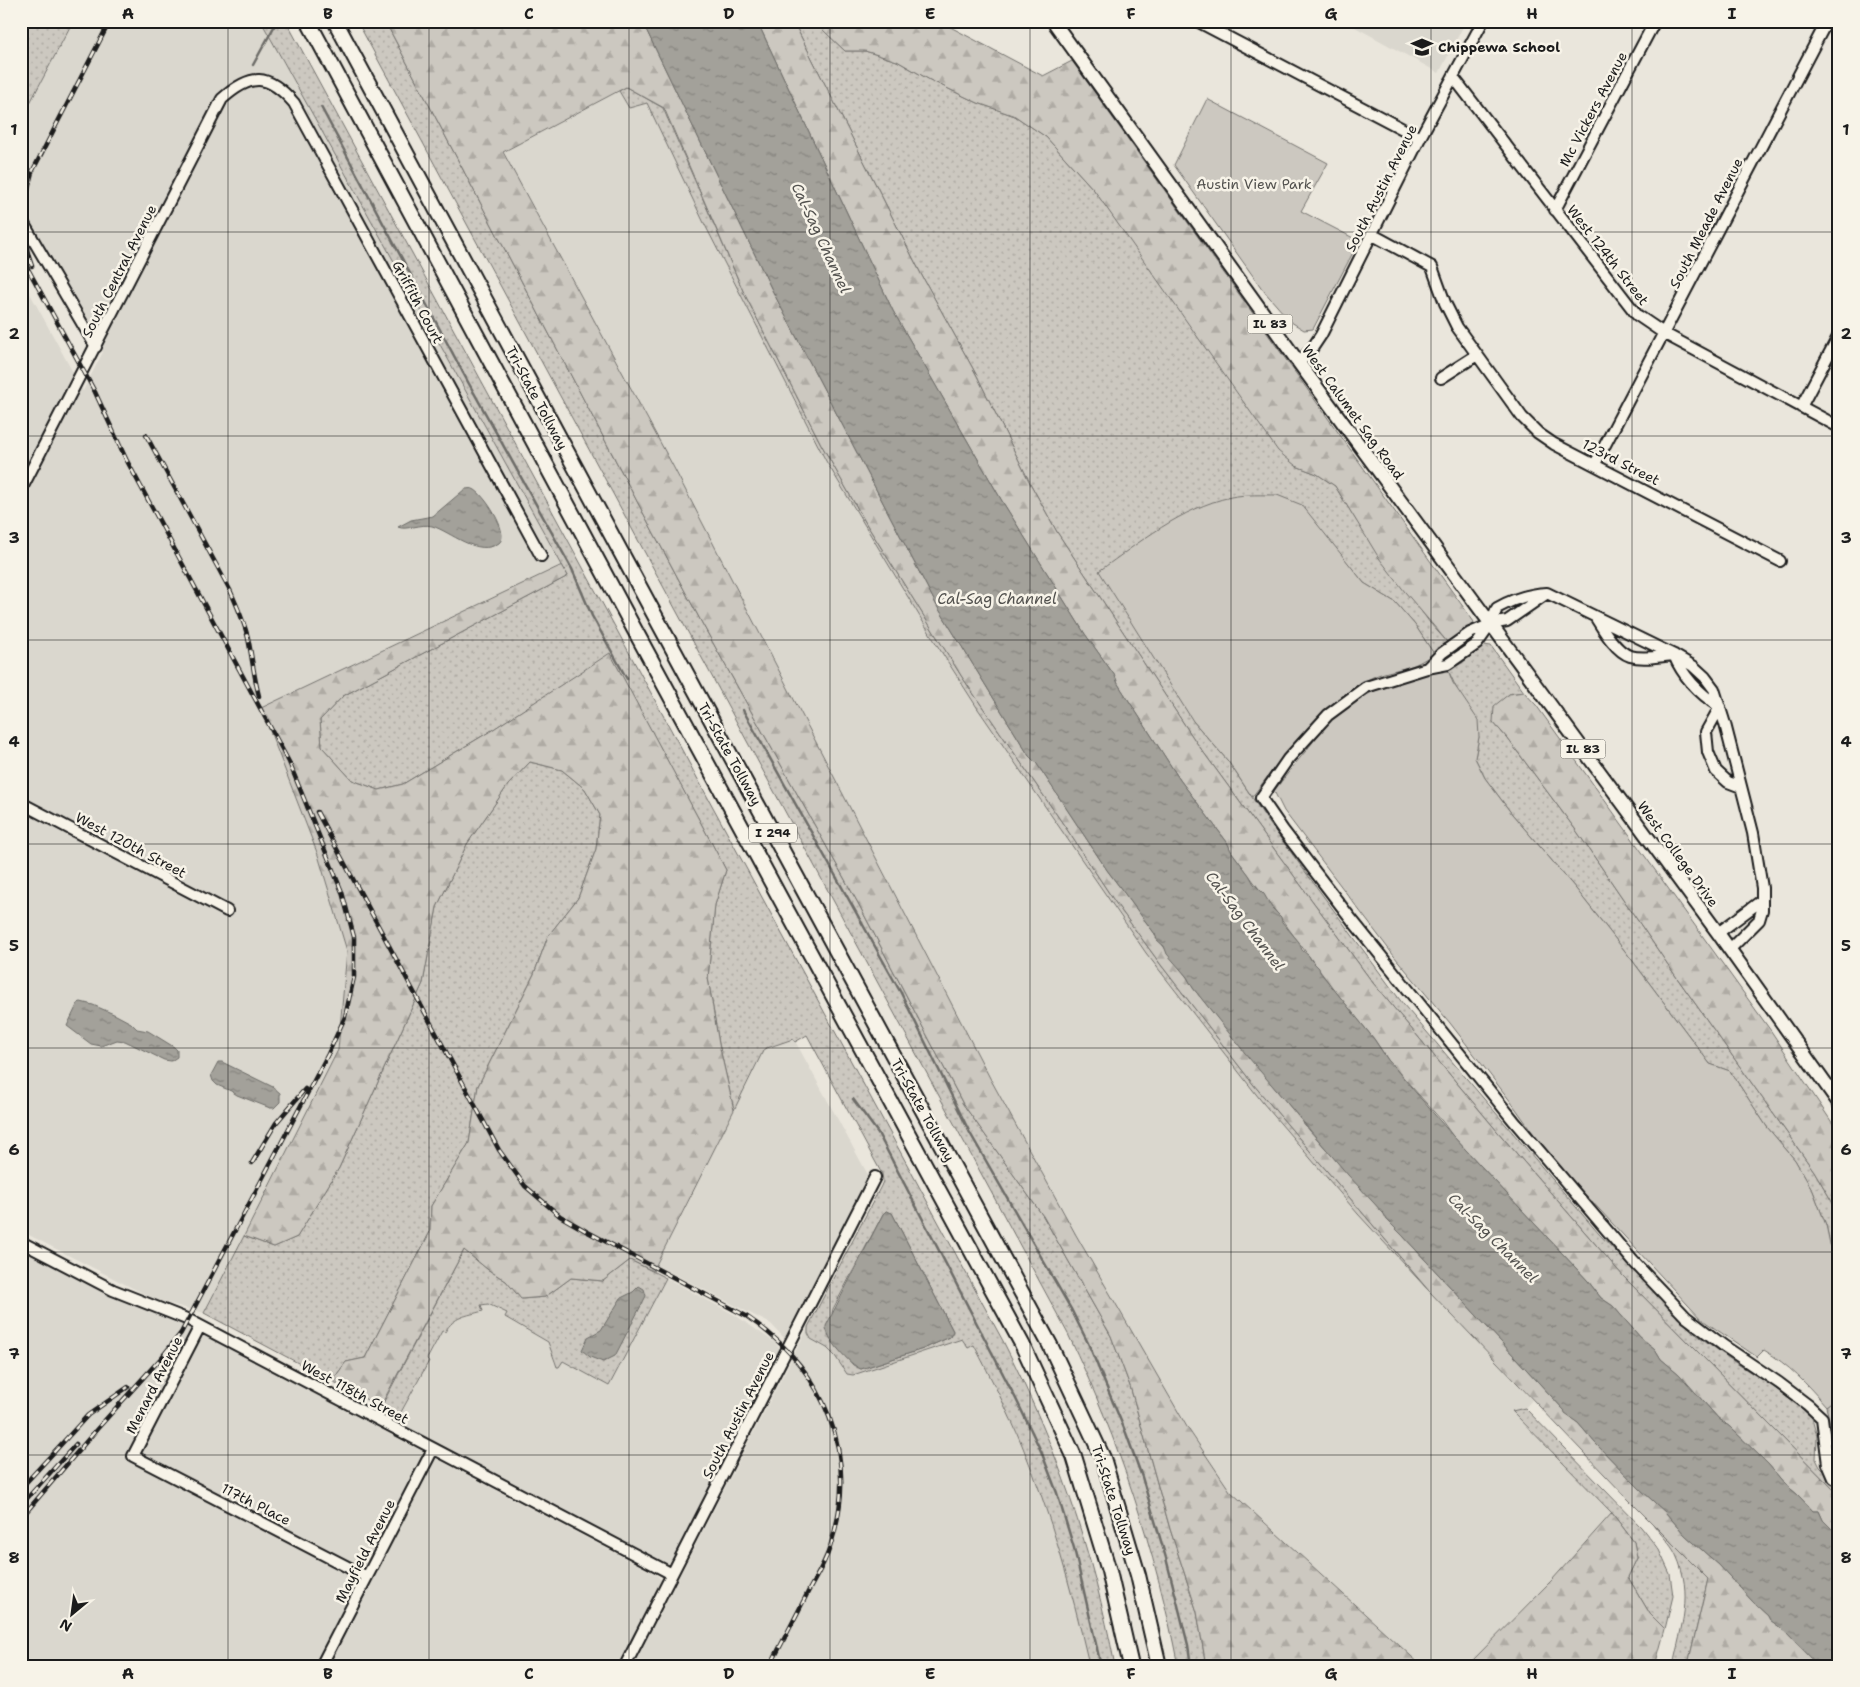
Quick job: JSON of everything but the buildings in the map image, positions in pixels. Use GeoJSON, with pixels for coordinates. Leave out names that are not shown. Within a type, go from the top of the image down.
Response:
{"type":"FeatureCollection","features":[{"type":"Feature","properties":{"kind":"highway","name":"Tri-State Tollway"},"geometry":{"type":"LineString","coordinates":[[308,21],[627,616],[1022,1344],[1074,1456],[1109,1571],[1131,1666]]}},
{"type":"Feature","properties":{"kind":"highway","name":"Tri-State Tollway"},"geometry":{"type":"LineString","coordinates":[[335,21],[664,634],[1050,1344],[1103,1458],[1138,1575],[1159,1666]]}},
{"type":"Feature","properties":{"kind":"main road","name":"West Calumet Sag Road"},"geometry":{"type":"LineString","coordinates":[[1053,21],[1299,363],[1491,624]]}},
{"type":"Feature","properties":{"kind":"main road","name":"West College Drive"},"geometry":{"type":"LineString","coordinates":[[1491,624],[1730,949],[1839,1103]]}},
{"type":"Feature","properties":{"kind":"main road"},"geometry":{"type":"LineString","coordinates":[[1837,1666],[1839,1662]]}},
{"type":"Feature","properties":{"kind":"street"},"geometry":{"type":"LineString","coordinates":[[1197,21],[1420,138]]}},
{"type":"Feature","properties":{"kind":"street","name":"South Austin Avenue"},"geometry":{"type":"LineString","coordinates":[[1299,363],[1321,335],[1373,235],[1420,138],[1483,21]]}},
{"type":"Feature","properties":{"kind":"street","name":"Mc Vickers Avenue"},"geometry":{"type":"LineString","coordinates":[[1555,210],[1655,21]]}},
{"type":"Feature","properties":{"kind":"street","name":"South Meade Avenue"},"geometry":{"type":"LineString","coordinates":[[1595,464],[1827,21]]}},
{"type":"Feature","properties":{"kind":"street","name":"West 124th Street"},"geometry":{"type":"LineString","coordinates":[[1454,78],[1637,315],[1664,334],[1839,426]]}},
{"type":"Feature","properties":{"kind":"street","name":"South Central Avenue"},"geometry":{"type":"LineString","coordinates":[[21,490],[222,99],[237,86],[255,80]]}},
{"type":"Feature","properties":{"kind":"street","name":"Griffith Court"},"geometry":{"type":"LineString","coordinates":[[255,80],[275,84],[294,103],[541,556]]}},
{"type":"Feature","properties":{"kind":"street"},"geometry":{"type":"LineString","coordinates":[[21,219],[96,347]]}},
{"type":"Feature","properties":{"kind":"street","name":"123rd Street"},"geometry":{"type":"LineString","coordinates":[[1373,235],[1432,267],[1445,303],[1457,327],[1522,417],[1538,433],[1554,444],[1780,561]]}},
{"type":"Feature","properties":{"kind":"street"},"geometry":{"type":"LineString","coordinates":[[1801,407],[1839,335]]}},
{"type":"Feature","properties":{"kind":"street"},"geometry":{"type":"LineString","coordinates":[[1441,378],[1477,355]]}},
{"type":"Feature","properties":{"kind":"street"},"geometry":{"type":"LineString","coordinates":[[1491,624],[1497,608],[1530,594],[1547,593],[1674,655],[1679,667],[1695,687],[1706,698],[1720,707],[1753,833],[1762,888],[1762,910],[1759,920],[1730,949]]}},
{"type":"Feature","properties":{"kind":"street"},"geometry":{"type":"LineString","coordinates":[[1547,593],[1507,621],[1491,624],[1470,633],[1442,653],[1427,668],[1366,687],[1328,715],[1288,759],[1261,798],[1352,920],[1514,1121],[1627,1254],[1686,1318],[1780,1383],[1822,1418],[1828,1464],[1834,1478],[1839,1481]]}},
{"type":"Feature","properties":{"kind":"street"},"geometry":{"type":"LineString","coordinates":[[1595,616],[1612,642],[1628,656],[1674,655]]}},
{"type":"Feature","properties":{"kind":"street"},"geometry":{"type":"LineString","coordinates":[[1720,707],[1706,732],[1708,752],[1716,772],[1728,782],[1741,787]]}},
{"type":"Feature","properties":{"kind":"street","name":"West 120th Street"},"geometry":{"type":"LineString","coordinates":[[21,803],[227,911]]}},
{"type":"Feature","properties":{"kind":"street"},"geometry":{"type":"LineString","coordinates":[[1718,933],[1761,901]]}},
{"type":"Feature","properties":{"kind":"street","name":"South Austin Avenue"},"geometry":{"type":"LineString","coordinates":[[625,1666],[875,1177]]}},
{"type":"Feature","properties":{"kind":"street","name":"West 118th Street"},"geometry":{"type":"LineString","coordinates":[[21,1242],[113,1290],[200,1326],[672,1574]]}},
{"type":"Feature","properties":{"kind":"street","name":"Menard Avenue"},"geometry":{"type":"LineString","coordinates":[[133,1456],[200,1326]]}},
{"type":"Feature","properties":{"kind":"street","name":"Mayfield Avenue"},"geometry":{"type":"LineString","coordinates":[[321,1666],[433,1449]]}},
{"type":"Feature","properties":{"kind":"street","name":"117th Place"},"geometry":{"type":"LineString","coordinates":[[133,1456],[367,1577]]}},
{"type":"Feature","properties":{"kind":"shaded area"},"geometry":{"type":"Polygon","coordinates":[[[73,21],[261,21],[562,565],[261,708],[318,855],[347,951],[338,1050],[317,1096],[204,1313],[156,1300],[21,1231],[21,277],[83,391],[103,352],[21,206],[21,120],[73,21]]]}},
{"type":"Feature","properties":{"kind":"shaded area","name":"Chippewa School"},"geometry":{"type":"Polygon","coordinates":[[[1344,21],[1466,21],[1439,73],[1344,21]]]}},
{"type":"Feature","properties":{"kind":"shaded area"},"geometry":{"type":"Polygon","coordinates":[[[619,91],[629,108],[647,102],[704,223],[826,461],[937,645],[978,709],[1146,953],[1263,1103],[1358,1214],[1532,1400],[1525,1408],[1513,1412],[1612,1513],[1552,1580],[1467,1666],[1422,1666],[1230,1491],[1187,1427],[1134,1337],[991,1080],[673,466],[503,152],[619,91]]]}},
{"type":"Feature","properties":{"kind":"shaded area"},"geometry":{"type":"Polygon","coordinates":[[[794,1039],[867,1173],[868,1179],[867,1186],[787,1341],[771,1324],[656,1265],[764,1049],[794,1039]]]}},
{"type":"Feature","properties":{"kind":"shaded area"},"geometry":{"type":"Polygon","coordinates":[[[21,1249],[104,1292],[135,1306],[166,1316],[657,1575],[661,1580],[660,1587],[619,1666],[21,1666],[21,1249]]]}},
{"type":"Feature","properties":{"kind":"shaded area"},"geometry":{"type":"Polygon","coordinates":[[[666,1278],[735,1315],[774,1342],[781,1350],[674,1560],[668,1564],[665,1565],[390,1419],[400,1414],[403,1409],[429,1361],[427,1360],[442,1331],[445,1332],[455,1319],[483,1311],[481,1305],[488,1304],[507,1313],[505,1317],[548,1342],[555,1364],[563,1361],[609,1385],[666,1278]]]}},
{"type":"Feature","properties":{"kind":"shaded area"},"geometry":{"type":"Polygon","coordinates":[[[808,1327],[811,1339],[827,1348],[847,1373],[969,1336],[1005,1405],[1042,1496],[1073,1594],[1088,1661],[1080,1663],[1080,1666],[633,1666],[808,1327]]]}},
{"type":"Feature","properties":{"kind":"green space"},"geometry":{"type":"Polygon","coordinates":[[[21,21],[73,21],[21,120],[21,21]]]}},
{"type":"Feature","properties":{"kind":"green space"},"geometry":{"type":"Polygon","coordinates":[[[261,21],[286,21],[1003,1341],[1040,1419],[1071,1499],[1096,1582],[1115,1666],[1080,1666],[1079,1663],[1088,1660],[1075,1605],[1051,1525],[1017,1432],[974,1345],[968,1348],[962,1339],[853,1375],[847,1374],[835,1356],[827,1348],[811,1339],[808,1333],[808,1327],[881,1186],[883,1181],[882,1174],[807,1035],[795,1042],[793,1039],[764,1049],[734,1110],[719,1044],[708,978],[715,905],[726,870],[610,654],[489,732],[403,784],[379,790],[352,780],[322,747],[320,720],[343,696],[568,576],[261,21]],[[886,1211],[883,1214],[833,1309],[828,1336],[853,1365],[861,1369],[923,1349],[950,1337],[953,1331],[892,1213],[886,1211]]]}},
{"type":"Feature","properties":{"kind":"green space"},"geometry":{"type":"Polygon","coordinates":[[[357,21],[385,21],[640,507],[703,625],[858,903],[963,1104],[1043,1216],[1111,1336],[1130,1386],[1170,1529],[1197,1612],[1206,1666],[1178,1666],[1169,1622],[1134,1497],[1104,1415],[1068,1334],[357,21]]]}},
{"type":"Feature","properties":{"kind":"green space"},"geometry":{"type":"Polygon","coordinates":[[[385,21],[642,21],[772,290],[937,606],[1029,756],[1037,764],[1107,870],[1193,988],[1310,1131],[1384,1214],[1387,1220],[1566,1414],[1578,1423],[1685,1535],[1719,1565],[1770,1620],[1785,1631],[1819,1666],[1698,1666],[1689,1660],[1708,1579],[1627,1498],[1429,1291],[1253,1084],[1161,965],[1115,902],[962,677],[867,525],[821,444],[744,293],[664,108],[626,87],[503,152],[673,466],[991,1080],[1076,1235],[1187,1427],[1230,1491],[1422,1666],[1206,1666],[1197,1612],[1170,1529],[1130,1386],[1111,1336],[1043,1216],[963,1104],[858,903],[703,625],[640,507],[385,21]]]}},
{"type":"Feature","properties":{"kind":"green space"},"geometry":{"type":"Polygon","coordinates":[[[757,21],[793,21],[921,274],[977,376],[1031,485],[1057,532],[1196,742],[1373,983],[1497,1131],[1623,1276],[1839,1495],[1839,1536],[1823,1520],[1819,1511],[1813,1511],[1785,1484],[1768,1464],[1730,1427],[1718,1418],[1679,1374],[1661,1359],[1655,1349],[1640,1337],[1613,1306],[1601,1298],[1588,1281],[1452,1135],[1388,1060],[1374,1039],[1331,986],[1180,780],[1118,684],[1115,676],[1085,634],[1002,501],[893,311],[757,21]]]}},
{"type":"Feature","properties":{"kind":"green space"},"geometry":{"type":"Polygon","coordinates":[[[793,21],[817,21],[823,30],[845,51],[865,51],[897,61],[930,80],[978,103],[1015,116],[1046,137],[1094,190],[1296,466],[1317,474],[1335,486],[1356,520],[1430,623],[1449,644],[1434,654],[1415,625],[1395,602],[1364,583],[1342,556],[1193,721],[1228,761],[1267,820],[1403,1004],[1599,1234],[1693,1332],[1772,1386],[1812,1418],[1817,1436],[1816,1459],[1820,1467],[1839,1486],[1839,1495],[1623,1276],[1497,1131],[1373,983],[1196,742],[1057,532],[1031,485],[977,376],[921,274],[793,21]]]}},
{"type":"Feature","properties":{"kind":"green space"},"geometry":{"type":"Polygon","coordinates":[[[817,21],[939,21],[1043,76],[1072,61],[1474,622],[1470,629],[1449,644],[1379,558],[1335,486],[1317,474],[1296,466],[1278,451],[1094,190],[1046,137],[1015,116],[978,103],[930,80],[897,61],[865,51],[845,51],[823,30],[817,21]]]}},
{"type":"Feature","properties":{"kind":"green space"},"geometry":{"type":"Polygon","coordinates":[[[626,87],[663,108],[744,293],[821,444],[867,525],[962,677],[1115,902],[1161,965],[1253,1084],[1429,1291],[1358,1214],[1263,1103],[1146,953],[978,709],[937,645],[826,461],[704,223],[647,103],[629,108],[619,91],[626,87]]]}},
{"type":"Feature","properties":{"kind":"green space","name":"Austin View Park"},"geometry":{"type":"Polygon","coordinates":[[[1207,99],[1328,163],[1301,211],[1359,241],[1313,329],[1304,330],[1291,322],[1263,290],[1174,165],[1207,99]]]}},
{"type":"Feature","properties":{"kind":"green space"},"geometry":{"type":"Polygon","coordinates":[[[1277,495],[1302,505],[1364,583],[1395,602],[1415,625],[1434,654],[1414,665],[1373,677],[1355,687],[1338,700],[1306,730],[1252,797],[1228,761],[1193,721],[1099,571],[1162,527],[1195,509],[1231,497],[1277,495]]]}},
{"type":"Feature","properties":{"kind":"green space"},"geometry":{"type":"Polygon","coordinates":[[[562,565],[568,576],[343,696],[320,720],[322,747],[352,780],[379,790],[403,784],[489,732],[610,653],[726,870],[715,905],[708,978],[719,1044],[734,1110],[653,1271],[630,1260],[603,1281],[571,1278],[545,1297],[521,1299],[506,1281],[487,1269],[464,1250],[380,1407],[332,1381],[346,1362],[365,1358],[430,1232],[431,1206],[469,1143],[478,1086],[534,974],[548,936],[578,898],[596,849],[600,815],[585,789],[562,770],[530,762],[508,785],[467,844],[437,907],[423,983],[339,1168],[297,1237],[274,1247],[244,1236],[338,1050],[347,951],[318,855],[261,708],[562,565]]]}},
{"type":"Feature","properties":{"kind":"green space"},"geometry":{"type":"Polygon","coordinates":[[[1484,645],[1491,646],[1524,692],[1509,694],[1493,722],[1508,739],[1578,833],[1675,975],[1814,1171],[1837,1210],[1839,1217],[1839,1286],[1826,1225],[1813,1191],[1795,1160],[1767,1127],[1730,1071],[1710,1064],[1632,960],[1576,889],[1512,814],[1485,778],[1475,758],[1479,737],[1448,670],[1462,663],[1484,645]]]}},
{"type":"Feature","properties":{"kind":"green space"},"geometry":{"type":"Polygon","coordinates":[[[1448,670],[1453,683],[1478,720],[1479,737],[1475,758],[1485,778],[1512,814],[1576,889],[1632,960],[1710,1064],[1730,1071],[1767,1127],[1795,1160],[1813,1191],[1826,1225],[1839,1286],[1839,1396],[1826,1406],[1782,1362],[1764,1350],[1757,1357],[1701,1319],[1548,1154],[1511,1102],[1450,1023],[1394,956],[1284,811],[1274,791],[1323,729],[1338,714],[1356,701],[1380,688],[1420,675],[1448,670]]]}},
{"type":"Feature","properties":{"kind":"green space"},"geometry":{"type":"Polygon","coordinates":[[[1524,692],[1536,705],[1771,1031],[1839,1133],[1839,1217],[1837,1210],[1814,1171],[1675,975],[1578,833],[1508,739],[1493,722],[1494,706],[1509,694],[1524,692]]]}},
{"type":"Feature","properties":{"kind":"green space"},"geometry":{"type":"Polygon","coordinates":[[[530,762],[562,770],[585,789],[600,815],[596,849],[578,898],[548,936],[534,974],[478,1086],[469,1143],[431,1206],[430,1232],[365,1358],[346,1362],[332,1381],[204,1313],[244,1236],[274,1247],[297,1237],[339,1168],[423,983],[437,907],[467,844],[508,785],[530,762]]]}},
{"type":"Feature","properties":{"kind":"green space"},"geometry":{"type":"Polygon","coordinates":[[[464,1250],[487,1269],[506,1281],[522,1299],[545,1297],[571,1278],[603,1281],[630,1260],[666,1278],[609,1386],[563,1361],[557,1367],[548,1342],[505,1317],[507,1313],[488,1304],[481,1305],[483,1311],[461,1317],[452,1323],[445,1332],[442,1331],[427,1359],[429,1361],[400,1414],[381,1407],[464,1250]]]}},
{"type":"Feature","properties":{"kind":"green space"},"geometry":{"type":"Polygon","coordinates":[[[1839,1396],[1839,1458],[1835,1466],[1831,1460],[1832,1432],[1826,1406],[1839,1396]]]}},
{"type":"Feature","properties":{"kind":"green space"},"geometry":{"type":"Polygon","coordinates":[[[1525,1408],[1641,1527],[1659,1550],[1670,1574],[1673,1596],[1665,1629],[1650,1614],[1628,1577],[1637,1558],[1634,1542],[1612,1513],[1512,1411],[1525,1408]]]}},
{"type":"Feature","properties":{"kind":"green space"},"geometry":{"type":"Polygon","coordinates":[[[1612,1513],[1634,1542],[1637,1558],[1628,1577],[1650,1614],[1665,1629],[1655,1666],[1467,1666],[1552,1580],[1612,1513]]]}},
{"type":"Feature","properties":{"kind":"green space"},"geometry":{"type":"Polygon","coordinates":[[[1653,1524],[1708,1579],[1689,1660],[1698,1666],[1673,1666],[1684,1610],[1684,1583],[1674,1551],[1653,1524]]]}},
{"type":"Feature","properties":{"kind":"water","name":"Cal-Sag Channel"},"geometry":{"type":"Polygon","coordinates":[[[642,21],[757,21],[893,311],[1002,501],[1085,634],[1115,676],[1118,684],[1180,780],[1227,842],[1231,851],[1254,884],[1264,894],[1272,908],[1281,917],[1282,922],[1299,942],[1302,950],[1319,968],[1320,972],[1374,1039],[1388,1060],[1452,1135],[1588,1281],[1601,1298],[1613,1306],[1640,1337],[1655,1349],[1661,1359],[1679,1374],[1718,1418],[1730,1427],[1768,1464],[1785,1484],[1813,1511],[1819,1511],[1823,1520],[1839,1536],[1839,1666],[1819,1666],[1785,1631],[1770,1620],[1719,1565],[1685,1535],[1578,1423],[1565,1414],[1564,1410],[1387,1220],[1384,1214],[1348,1175],[1249,1058],[1167,954],[1164,946],[1157,940],[1155,934],[1107,870],[1037,764],[1029,756],[937,606],[772,290],[642,21]]]}},
{"type":"Feature","properties":{"kind":"water"},"geometry":{"type":"Polygon","coordinates":[[[465,489],[472,489],[477,492],[489,505],[499,523],[502,538],[499,543],[491,547],[473,546],[432,526],[398,527],[411,520],[433,516],[465,489]]]}},
{"type":"Feature","properties":{"kind":"water"},"geometry":{"type":"Polygon","coordinates":[[[81,1002],[116,1015],[131,1023],[137,1029],[148,1031],[174,1047],[177,1050],[177,1057],[171,1061],[164,1060],[125,1041],[117,1040],[101,1046],[91,1044],[67,1026],[78,1003],[81,1002]]]}},
{"type":"Feature","properties":{"kind":"water"},"geometry":{"type":"Polygon","coordinates":[[[218,1062],[222,1062],[273,1087],[280,1093],[280,1102],[274,1108],[270,1108],[217,1085],[211,1075],[218,1062]]]}},
{"type":"Feature","properties":{"kind":"water"},"geometry":{"type":"Polygon","coordinates":[[[886,1211],[892,1213],[953,1331],[950,1337],[923,1349],[861,1369],[839,1350],[829,1337],[826,1326],[886,1211]]]}},
{"type":"Feature","properties":{"kind":"water"},"geometry":{"type":"Polygon","coordinates":[[[639,1286],[644,1289],[646,1296],[615,1356],[603,1362],[590,1357],[582,1350],[588,1337],[601,1330],[621,1298],[633,1292],[639,1286]]]}},
{"type":"Feature","properties":{"kind":"waterway"},"geometry":{"type":"LineString","coordinates":[[253,65],[275,25],[274,21]]}},
{"type":"Feature","properties":{"kind":"waterway"},"geometry":{"type":"LineString","coordinates":[[321,107],[468,382],[572,569],[592,616],[627,679]]}},
{"type":"Feature","properties":{"kind":"waterway"},"geometry":{"type":"LineString","coordinates":[[743,710],[901,993],[970,1133],[1071,1309],[1088,1343],[1126,1433],[1142,1477],[1166,1558],[1188,1645],[1191,1666]]}},
{"type":"Feature","properties":{"kind":"waterway"},"geometry":{"type":"LineString","coordinates":[[853,1099],[878,1133],[1041,1451],[1057,1493],[1074,1548],[1101,1666]]}},
{"type":"Feature","properties":{"kind":"railway"},"geometry":{"type":"LineString","coordinates":[[32,266],[28,254],[24,219],[32,172],[110,21]]}},
{"type":"Feature","properties":{"kind":"railway"},"geometry":{"type":"LineString","coordinates":[[21,256],[95,392],[126,459],[289,762],[342,892],[354,937],[354,977],[345,1017],[328,1054],[181,1333],[21,1518]]}},
{"type":"Feature","properties":{"kind":"railway"},"geometry":{"type":"LineString","coordinates":[[146,435],[230,590],[248,638],[259,696]]}},
{"type":"Feature","properties":{"kind":"railway"},"geometry":{"type":"LineString","coordinates":[[317,812],[499,1150],[525,1186],[560,1216],[746,1316],[774,1337],[797,1362],[815,1388],[829,1417],[838,1447],[841,1480],[839,1513],[826,1559],[770,1666]]}},
{"type":"Feature","properties":{"kind":"railway"},"geometry":{"type":"LineString","coordinates":[[252,1163],[276,1123],[305,1089]]}},
{"type":"Feature","properties":{"kind":"railway"},"geometry":{"type":"LineString","coordinates":[[21,1488],[88,1415],[128,1387]]}},
{"type":"Feature","properties":{"kind":"railway"},"geometry":{"type":"LineString","coordinates":[[21,1505],[76,1444]]}},
{"type":"Feature","properties":{"kind":"place","name":"Chippewa School"},"geometry":{"type":"Point","coordinates":[1422,47]}}]}
